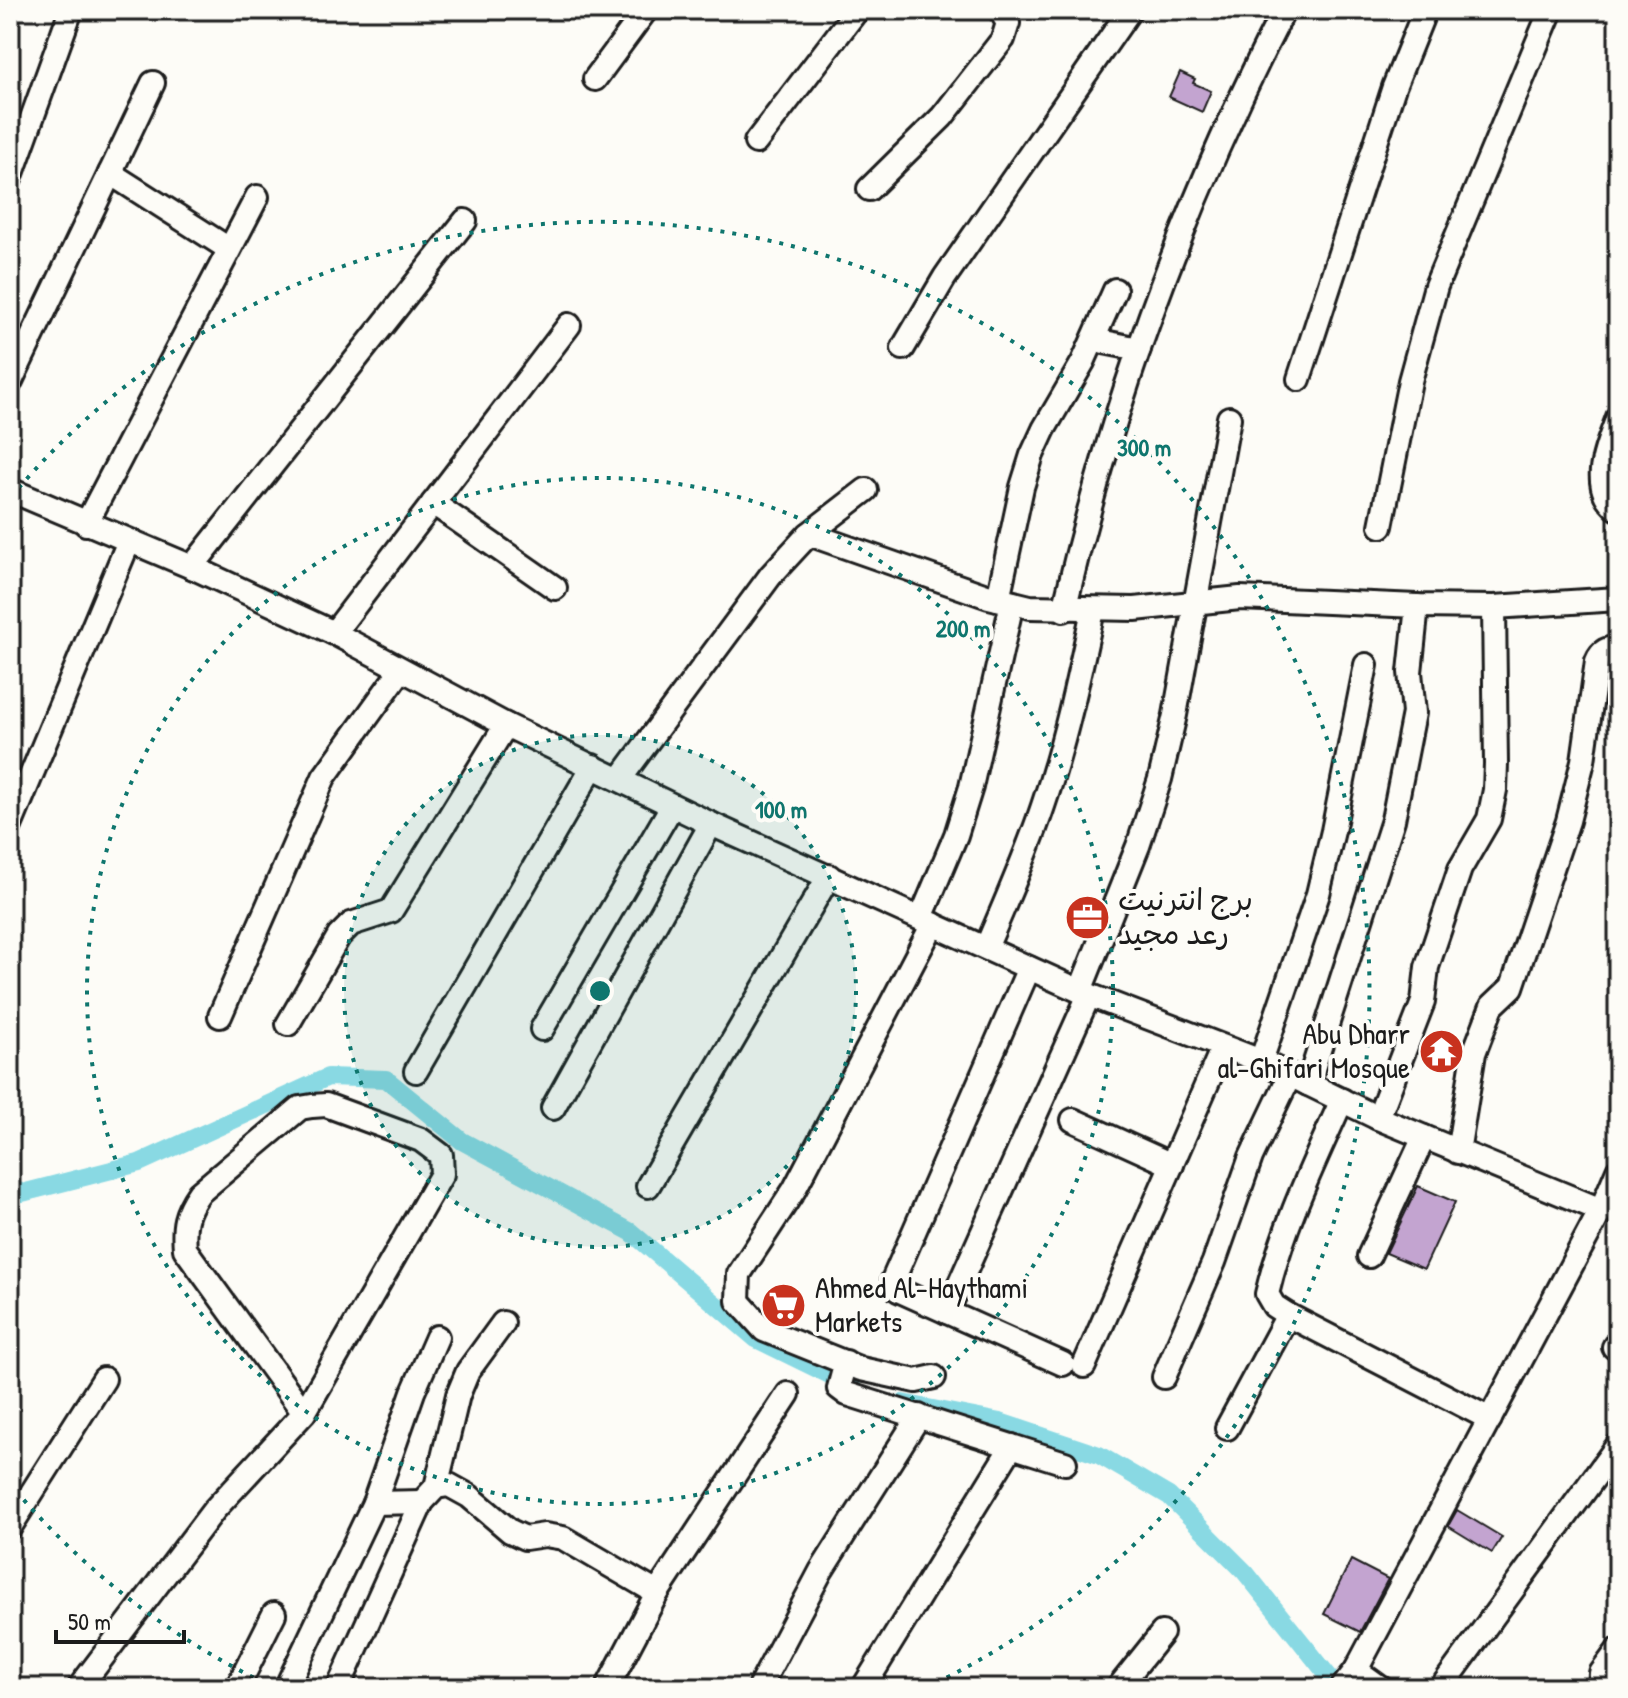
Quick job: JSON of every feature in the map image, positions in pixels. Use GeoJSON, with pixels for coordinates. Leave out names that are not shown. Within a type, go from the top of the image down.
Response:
{"type":"FeatureCollection","features":[{"type":"Feature","properties":{"kind":"street"},"geometry":{"type":"LineString","coordinates":[[10,179],[71,10]]}},
{"type":"Feature","properties":{"kind":"street"},"geometry":{"type":"LineString","coordinates":[[595,79],[646,10]]}},
{"type":"Feature","properties":{"kind":"street"},"geometry":{"type":"LineString","coordinates":[[756,142],[857,10]]}},
{"type":"Feature","properties":{"kind":"street"},"geometry":{"type":"LineString","coordinates":[[869,189],[942,117],[1003,39],[1008,23],[1000,10]]}},
{"type":"Feature","properties":{"kind":"street"},"geometry":{"type":"LineString","coordinates":[[903,348],[945,277],[1130,10]]}},
{"type":"Feature","properties":{"kind":"street"},"geometry":{"type":"LineString","coordinates":[[1064,610],[1088,509],[1139,349],[1214,157],[1284,10]]}},
{"type":"Feature","properties":{"kind":"street"},"geometry":{"type":"LineString","coordinates":[[1299,379],[1394,87],[1425,10]]}},
{"type":"Feature","properties":{"kind":"street"},"geometry":{"type":"LineString","coordinates":[[1381,526],[1410,381],[1436,286],[1551,10]]}},
{"type":"Feature","properties":{"kind":"street"},"geometry":{"type":"LineString","coordinates":[[10,383],[153,83]]}},
{"type":"Feature","properties":{"kind":"street"},"geometry":{"type":"LineString","coordinates":[[110,173],[229,249]]}},
{"type":"Feature","properties":{"kind":"street"},"geometry":{"type":"LineString","coordinates":[[86,524],[257,197]]}},
{"type":"Feature","properties":{"kind":"street"},"geometry":{"type":"LineString","coordinates":[[192,567],[465,221]]}},
{"type":"Feature","properties":{"kind":"street"},"geometry":{"type":"LineString","coordinates":[[934,1377],[916,1381],[846,1362],[764,1330],[738,1301],[739,1274],[794,1190],[927,921],[971,787],[1022,487],[1044,429],[1094,340],[1115,290]]}},
{"type":"Feature","properties":{"kind":"street"},"geometry":{"type":"LineString","coordinates":[[334,633],[569,325]]}},
{"type":"Feature","properties":{"kind":"street"},"geometry":{"type":"LineString","coordinates":[[1094,340],[1139,349]]}},
{"type":"Feature","properties":{"kind":"street"},"geometry":{"type":"LineString","coordinates":[[1618,417],[1601,473],[1605,493],[1618,509]]}},
{"type":"Feature","properties":{"kind":"street"},"geometry":{"type":"LineString","coordinates":[[947,1312],[1085,993],[1160,779],[1175,715],[1229,418]]}},
{"type":"Feature","properties":{"kind":"street"},"geometry":{"type":"LineString","coordinates":[[10,490],[192,567],[334,633],[506,725],[672,806],[1029,968],[1261,1061],[1378,1118],[1601,1210]]}},
{"type":"Feature","properties":{"kind":"street"},"geometry":{"type":"LineString","coordinates":[[620,779],[771,575],[809,534],[866,490]]}},
{"type":"Feature","properties":{"kind":"street"},"geometry":{"type":"LineString","coordinates":[[433,503],[555,588]]}},
{"type":"Feature","properties":{"kind":"street"},"geometry":{"type":"LineString","coordinates":[[809,534],[1005,601],[1064,610],[1162,607],[1240,598],[1494,607],[1618,599]]}},
{"type":"Feature","properties":{"kind":"street"},"geometry":{"type":"LineString","coordinates":[[10,826],[129,541]]}},
{"type":"Feature","properties":{"kind":"street"},"geometry":{"type":"LineString","coordinates":[[1164,1377],[1214,1262],[1251,1157],[1299,1079],[1393,820],[1413,724],[1410,672],[1417,606]]}},
{"type":"Feature","properties":{"kind":"street"},"geometry":{"type":"LineString","coordinates":[[1378,1118],[1423,1002],[1427,967],[1460,869],[1489,819],[1496,764],[1494,607]]}},
{"type":"Feature","properties":{"kind":"street"},"geometry":{"type":"LineString","coordinates":[[986,948],[1043,806],[1074,699],[1093,610]]}},
{"type":"Feature","properties":{"kind":"street"},"geometry":{"type":"LineString","coordinates":[[1458,1152],[1474,1053],[1490,1010],[1512,987],[1568,821],[1583,761],[1597,661],[1608,649],[1618,649]]}},
{"type":"Feature","properties":{"kind":"street"},"geometry":{"type":"LineString","coordinates":[[1261,1061],[1318,894],[1366,665]]}},
{"type":"Feature","properties":{"kind":"street"},"geometry":{"type":"LineString","coordinates":[[220,1016],[324,777],[401,670]]}},
{"type":"Feature","properties":{"kind":"street"},"geometry":{"type":"LineString","coordinates":[[288,1024],[339,936],[351,924],[391,911],[506,725]]}},
{"type":"Feature","properties":{"kind":"street"},"geometry":{"type":"LineString","coordinates":[[416,1071],[593,766]]}},
{"type":"Feature","properties":{"kind":"street"},"geometry":{"type":"LineString","coordinates":[[542,1029],[672,806]]}},
{"type":"Feature","properties":{"kind":"street"},"geometry":{"type":"LineString","coordinates":[[553,1108],[711,824]]}},
{"type":"Feature","properties":{"kind":"street"},"geometry":{"type":"LineString","coordinates":[[648,1186],[829,876]]}},
{"type":"Feature","properties":{"kind":"street"},"geometry":{"type":"LineString","coordinates":[[1029,968],[893,1280],[898,1290],[1074,1365],[1172,1165],[1223,1047]]}},
{"type":"Feature","properties":{"kind":"street"},"geometry":{"type":"LineString","coordinates":[[1342,1100],[1298,1200],[1274,1265],[1267,1294],[1274,1306],[1288,1315],[1490,1419]]}},
{"type":"Feature","properties":{"kind":"street"},"geometry":{"type":"LineString","coordinates":[[79,1688],[214,1510],[304,1413],[442,1174],[441,1155],[421,1140],[326,1105],[300,1108],[199,1193],[187,1210],[184,1232],[185,1249],[304,1413]]}},
{"type":"Feature","properties":{"kind":"street"},"geometry":{"type":"LineString","coordinates":[[1073,1120],[1172,1165]]}},
{"type":"Feature","properties":{"kind":"street"},"geometry":{"type":"LineString","coordinates":[[1369,1256],[1424,1137]]}},
{"type":"Feature","properties":{"kind":"street"},"geometry":{"type":"LineString","coordinates":[[1342,1688],[1356,1670],[1490,1419],[1601,1210],[1618,1170]]}},
{"type":"Feature","properties":{"kind":"street"},"geometry":{"type":"LineString","coordinates":[[1227,1428],[1288,1315]]}},
{"type":"Feature","properties":{"kind":"street"},"geometry":{"type":"LineString","coordinates":[[338,1688],[429,1494],[468,1371],[503,1323]]}},
{"type":"Feature","properties":{"kind":"street"},"geometry":{"type":"LineString","coordinates":[[286,1688],[374,1503],[413,1392],[437,1337]]}},
{"type":"Feature","properties":{"kind":"street"},"geometry":{"type":"LineString","coordinates":[[846,1362],[839,1388],[847,1394],[1065,1463]]}},
{"type":"Feature","properties":{"kind":"street"},"geometry":{"type":"LineString","coordinates":[[10,1527],[104,1379]]}},
{"type":"Feature","properties":{"kind":"street"},"geometry":{"type":"LineString","coordinates":[[607,1688],[657,1593],[788,1394]]}},
{"type":"Feature","properties":{"kind":"street"},"geometry":{"type":"LineString","coordinates":[[759,1688],[821,1571],[919,1416]]}},
{"type":"Feature","properties":{"kind":"street"},"geometry":{"type":"LineString","coordinates":[[1441,1688],[1618,1445]]}},
{"type":"Feature","properties":{"kind":"street"},"geometry":{"type":"LineString","coordinates":[[863,1688],[1012,1446]]}},
{"type":"Feature","properties":{"kind":"street"},"geometry":{"type":"LineString","coordinates":[[374,1503],[429,1494],[449,1485],[469,1496],[510,1531],[525,1538],[545,1535],[563,1538],[657,1593]]}},
{"type":"Feature","properties":{"kind":"street"},"geometry":{"type":"LineString","coordinates":[[237,1688],[274,1614]]}},
{"type":"Feature","properties":{"kind":"street"},"geometry":{"type":"LineString","coordinates":[[1118,1688],[1162,1633]]}},
{"type":"Feature","properties":{"kind":"street"},"geometry":{"type":"LineString","coordinates":[[1600,1688],[1601,1673],[1618,1650]]}},
{"type":"Feature","properties":{"kind":"street"},"geometry":{"type":"LineString","coordinates":[[1356,1670],[1381,1688]]}},
{"type":"Feature","properties":{"kind":"building"},"geometry":{"type":"Polygon","coordinates":[[[1180,72],[1195,79],[1193,83],[1211,91],[1202,112],[1169,97],[1180,72]]]}},
{"type":"Feature","properties":{"kind":"building"},"geometry":{"type":"Polygon","coordinates":[[[1418,1186],[1455,1202],[1424,1269],[1386,1253],[1418,1186]]]}},
{"type":"Feature","properties":{"kind":"building"},"geometry":{"type":"Polygon","coordinates":[[[1457,1510],[1502,1537],[1492,1553],[1448,1526],[1457,1510]]]}},
{"type":"Feature","properties":{"kind":"building"},"geometry":{"type":"Polygon","coordinates":[[[1351,1560],[1388,1579],[1360,1632],[1324,1614],[1351,1560]]]}},
{"type":"Feature","properties":{"kind":"waterway"},"geometry":{"type":"LineString","coordinates":[[10,1187],[22,1193],[139,1163],[328,1077],[386,1079],[462,1141],[631,1232],[756,1339],[852,1386]]}},
{"type":"Feature","properties":{"kind":"waterway"},"geometry":{"type":"LineString","coordinates":[[902,1403],[1000,1422],[1099,1455],[1169,1496],[1245,1572],[1338,1688]]}},
{"type":"Feature","properties":{"kind":"place","name":"برج انترنيت رعد مجيد"},"geometry":{"type":"Point","coordinates":[1087,917]}},
{"type":"Feature","properties":{"kind":"place","name":"Abu Dharr al-Ghifari Mosque"},"geometry":{"type":"Point","coordinates":[1441,1051]}},
{"type":"Feature","properties":{"kind":"place","name":"Ahmed Al-Haythami Markets"},"geometry":{"type":"Point","coordinates":[784,1305]}}]}
